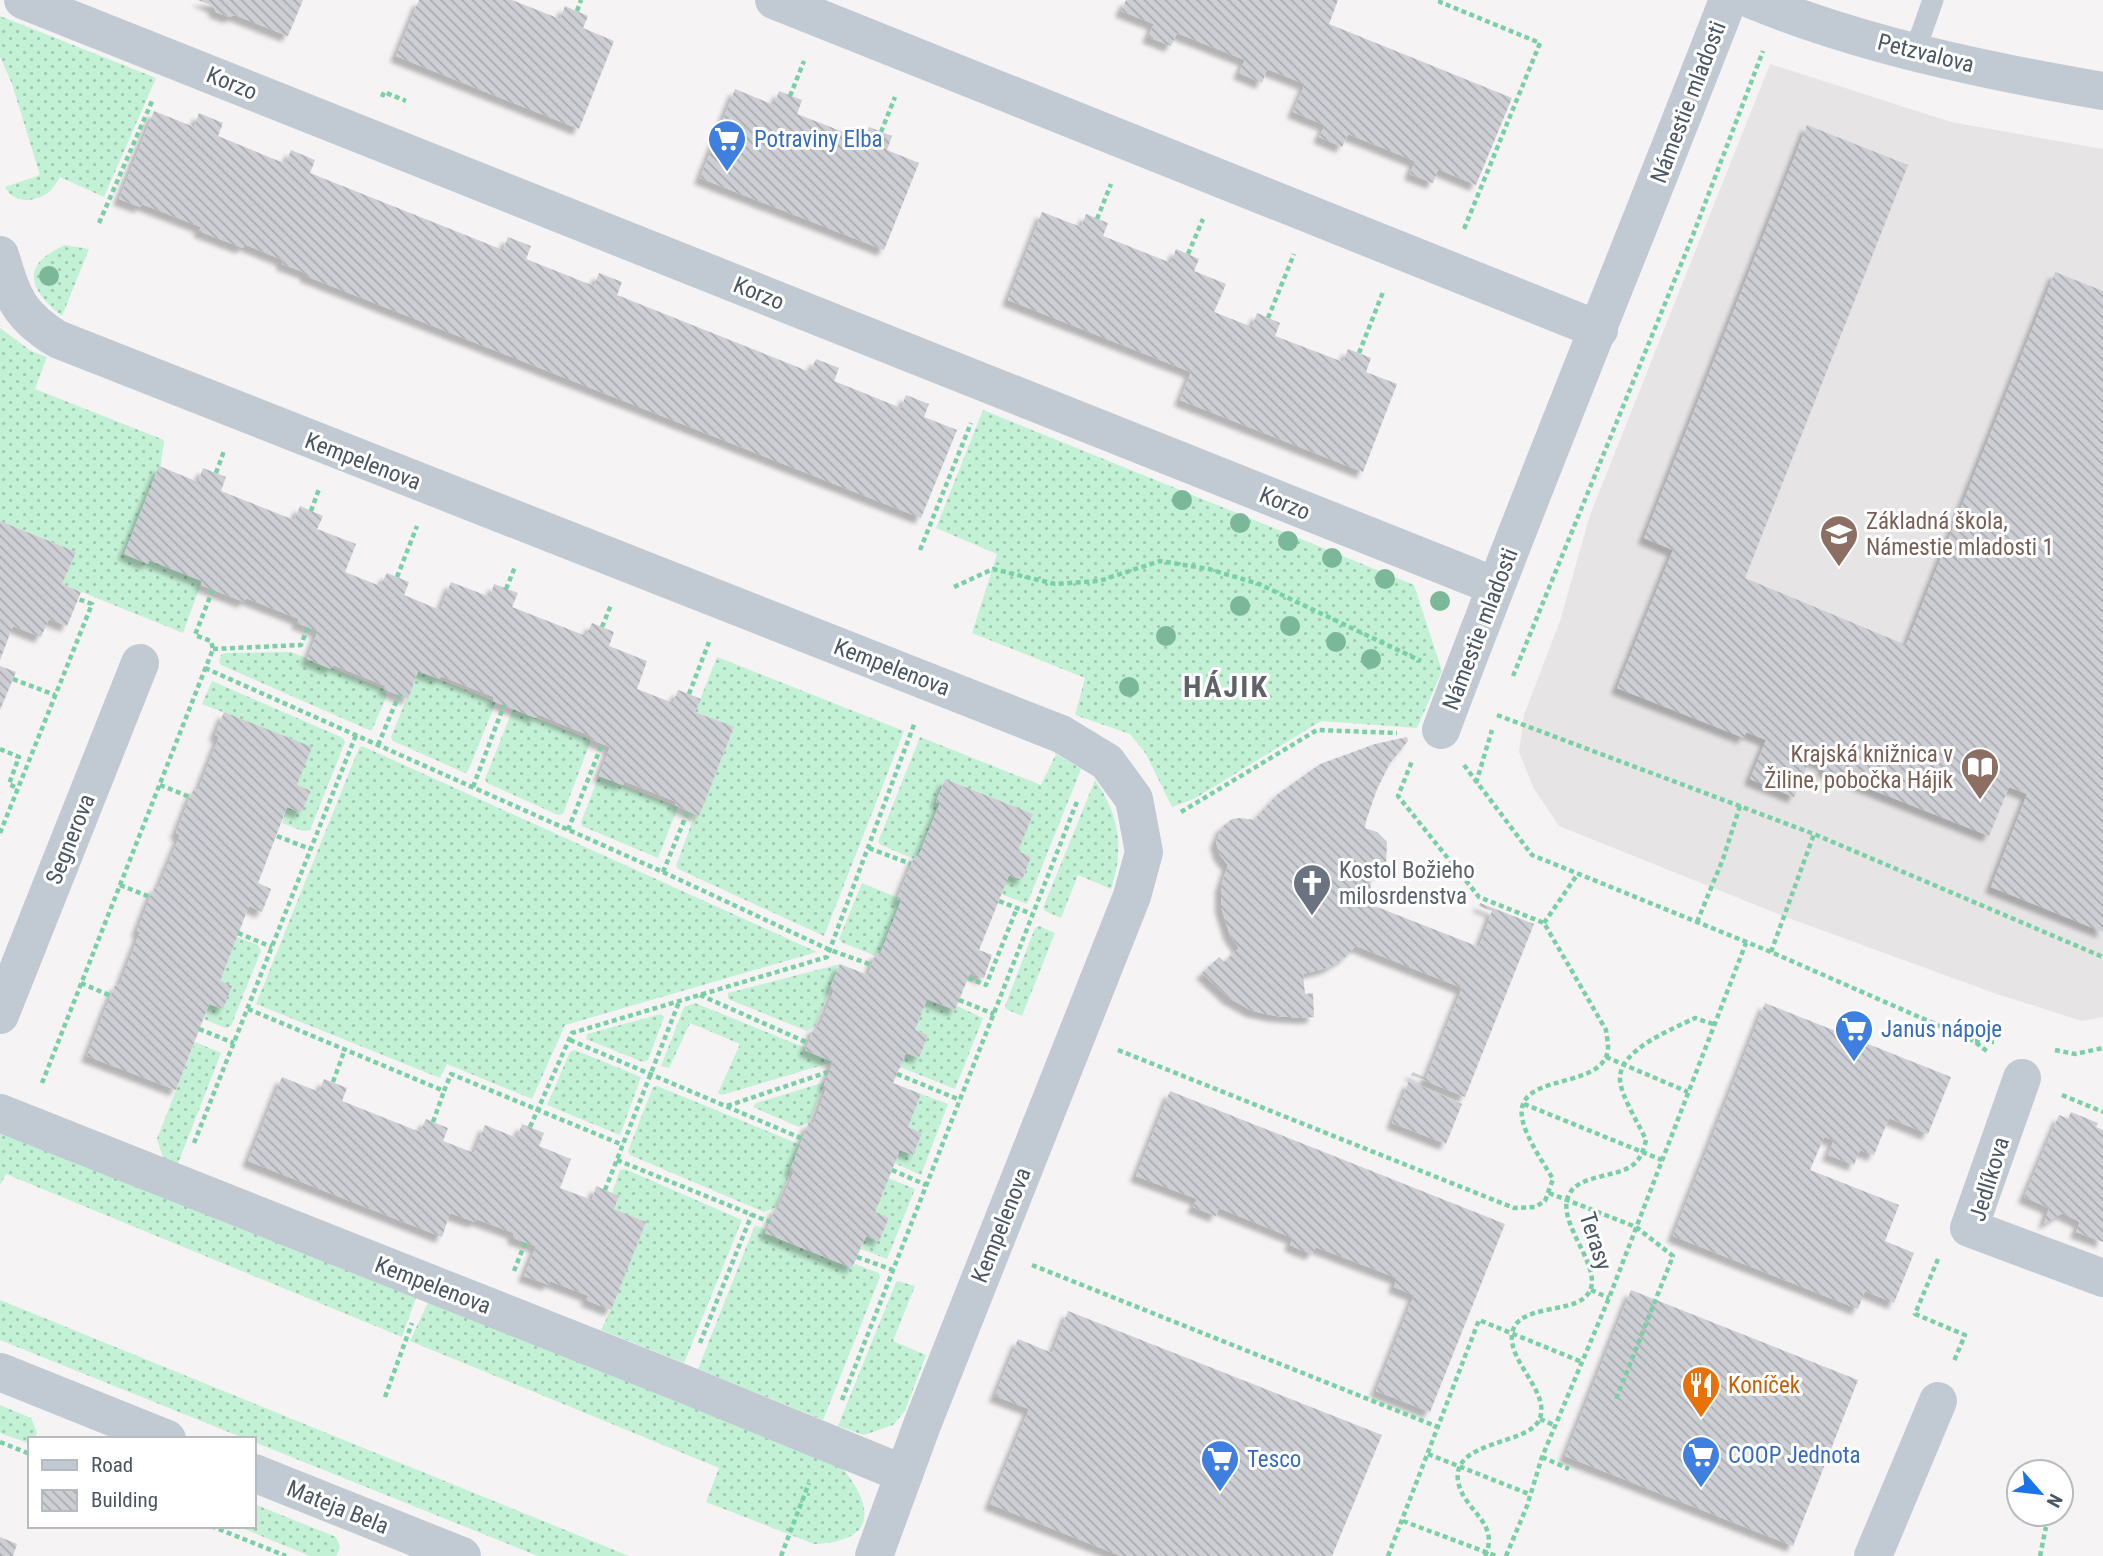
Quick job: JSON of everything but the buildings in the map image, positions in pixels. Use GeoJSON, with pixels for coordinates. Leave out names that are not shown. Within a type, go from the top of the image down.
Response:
{"type":"FeatureCollection","features":[{"type":"Feature","properties":{"kind":"street","name":"Korzo"},"geometry":{"type":"LineString","coordinates":[[23,0],[1494,586]]}},
{"type":"Feature","properties":{"kind":"street"},"geometry":{"type":"LineString","coordinates":[[774,0],[1599,330]]}},
{"type":"Feature","properties":{"kind":"street","name":"Námestie mladosti"},"geometry":{"type":"LineString","coordinates":[[1433,732],[1461,679],[1494,586],[1599,330],[1728,0]]}},
{"type":"Feature","properties":{"kind":"street","name":"Petzvalova"},"geometry":{"type":"LineString","coordinates":[[1752,0],[1779,11],[1915,51],[2024,77],[2103,91]]}},
{"type":"Feature","properties":{"kind":"street","name":"Kempelenova"},"geometry":{"type":"LineString","coordinates":[[0,255],[18,306],[36,326],[57,339],[1061,734],[1107,762],[1133,799],[1143,852],[1132,897],[992,1248],[874,1556]]}},
{"type":"Feature","properties":{"kind":"street","name":"Segnerova"},"geometry":{"type":"LineString","coordinates":[[0,1015],[140,663]]}},
{"type":"Feature","properties":{"kind":"street","name":"Jedlíkova"},"geometry":{"type":"LineString","coordinates":[[2022,1078],[1969,1228],[2103,1278]]}},
{"type":"Feature","properties":{"kind":"street","name":"Kempelenova"},"geometry":{"type":"LineString","coordinates":[[13,1118],[904,1474]]}},
{"type":"Feature","properties":{"kind":"street"},"geometry":{"type":"LineString","coordinates":[[0,1372],[162,1437]]}},
{"type":"Feature","properties":{"kind":"street"},"geometry":{"type":"LineString","coordinates":[[1873,1556],[1938,1401]]}},
{"type":"Feature","properties":{"kind":"street","name":"Mateja Bela"},"geometry":{"type":"LineString","coordinates":[[256,1474],[462,1556]]}},
{"type":"Feature","properties":{"kind":"lane"},"geometry":{"type":"LineString","coordinates":[[1915,51],[1934,0]]}},
{"type":"Feature","properties":{"kind":"path"},"geometry":{"type":"LineString","coordinates":[[577,11],[581,0]]}},
{"type":"Feature","properties":{"kind":"path"},"geometry":{"type":"LineString","coordinates":[[1439,1],[1540,43],[1448,270]]}},
{"type":"Feature","properties":{"kind":"path"},"geometry":{"type":"LineString","coordinates":[[1512,678],[1693,235],[1768,39]]}},
{"type":"Feature","properties":{"kind":"path"},"geometry":{"type":"LineString","coordinates":[[99,223],[170,59]]}},
{"type":"Feature","properties":{"kind":"path"},"geometry":{"type":"LineString","coordinates":[[1268,318],[1311,215]]}},
{"type":"Feature","properties":{"kind":"path"},"geometry":{"type":"LineString","coordinates":[[1359,353],[1400,250]]}},
{"type":"Feature","properties":{"kind":"path"},"geometry":{"type":"LineString","coordinates":[[920,550],[987,384]]}},
{"type":"Feature","properties":{"kind":"path"},"geometry":{"type":"LineString","coordinates":[[397,577],[431,487]]}},
{"type":"Feature","properties":{"kind":"path"},"geometry":{"type":"LineString","coordinates":[[954,587],[993,569],[1055,584],[1099,580],[1160,561],[1209,569],[1259,584],[1461,679]]}},
{"type":"Feature","properties":{"kind":"path"},"geometry":{"type":"LineString","coordinates":[[13,1118],[81,983],[213,649],[211,641],[195,635],[213,589]]}},
{"type":"Feature","properties":{"kind":"path"},"geometry":{"type":"LineString","coordinates":[[0,834],[92,604],[78,598]]}},
{"type":"Feature","properties":{"kind":"path"},"geometry":{"type":"LineString","coordinates":[[689,694],[724,602]]}},
{"type":"Feature","properties":{"kind":"path"},"geometry":{"type":"LineString","coordinates":[[213,649],[301,645],[308,627]]}},
{"type":"Feature","properties":{"kind":"path"},"geometry":{"type":"LineString","coordinates":[[205,668],[663,872],[830,950],[872,965]]}},
{"type":"Feature","properties":{"kind":"path"},"geometry":{"type":"LineString","coordinates":[[13,679],[55,695]]}},
{"type":"Feature","properties":{"kind":"path"},"geometry":{"type":"LineString","coordinates":[[530,1127],[572,1033],[827,957],[930,682]]}},
{"type":"Feature","properties":{"kind":"path"},"geometry":{"type":"LineString","coordinates":[[378,745],[399,695]]}},
{"type":"Feature","properties":{"kind":"path"},"geometry":{"type":"LineString","coordinates":[[1476,783],[1502,703]]}},
{"type":"Feature","properties":{"kind":"path"},"geometry":{"type":"LineString","coordinates":[[473,787],[504,705]]}},
{"type":"Feature","properties":{"kind":"path"},"geometry":{"type":"LineString","coordinates":[[1497,715],[1814,834],[2103,957]]}},
{"type":"Feature","properties":{"kind":"path"},"geometry":{"type":"LineString","coordinates":[[1078,1035],[1514,1208],[1535,1207],[1545,1201],[1549,1194],[1553,1179],[1525,1130],[1524,1104],[1534,1090],[1588,1074],[1606,1057],[1606,1030],[1544,923],[1479,897],[1398,796],[1433,732],[1317,730],[1175,814]]}},
{"type":"Feature","properties":{"kind":"path","name":"Námestie mladosti"},"geometry":{"type":"LineString","coordinates":[[1433,732],[1532,855],[1771,952],[1974,1041],[2022,1078]]}},
{"type":"Feature","properties":{"kind":"path"},"geometry":{"type":"LineString","coordinates":[[178,1183],[356,736]]}},
{"type":"Feature","properties":{"kind":"path"},"geometry":{"type":"LineString","coordinates":[[568,830],[601,744]]}},
{"type":"Feature","properties":{"kind":"path"},"geometry":{"type":"LineString","coordinates":[[0,749],[19,757],[9,784],[18,788]]}},
{"type":"Feature","properties":{"kind":"path"},"geometry":{"type":"LineString","coordinates":[[781,1556],[1096,754]]}},
{"type":"Feature","properties":{"kind":"path"},"geometry":{"type":"LineString","coordinates":[[160,785],[190,797]]}},
{"type":"Feature","properties":{"kind":"path"},"geometry":{"type":"LineString","coordinates":[[1697,922],[1740,806]]}},
{"type":"Feature","properties":{"kind":"path"},"geometry":{"type":"LineString","coordinates":[[663,872],[688,811]]}},
{"type":"Feature","properties":{"kind":"path"},"geometry":{"type":"LineString","coordinates":[[1771,952],[1814,834]]}},
{"type":"Feature","properties":{"kind":"path"},"geometry":{"type":"LineString","coordinates":[[277,836],[310,849]]}},
{"type":"Feature","properties":{"kind":"path"},"geometry":{"type":"LineString","coordinates":[[869,848],[911,864]]}},
{"type":"Feature","properties":{"kind":"path"},"geometry":{"type":"LineString","coordinates":[[1544,923],[1577,875]]}},
{"type":"Feature","properties":{"kind":"path"},"geometry":{"type":"LineString","coordinates":[[120,885],[150,897]]}},
{"type":"Feature","properties":{"kind":"path"},"geometry":{"type":"LineString","coordinates":[[999,901],[1032,914]]}},
{"type":"Feature","properties":{"kind":"path"},"geometry":{"type":"LineString","coordinates":[[968,978],[986,985],[1017,908]]}},
{"type":"Feature","properties":{"kind":"path"},"geometry":{"type":"LineString","coordinates":[[238,933],[272,947]]}},
{"type":"Feature","properties":{"kind":"path"},"geometry":{"type":"LineString","coordinates":[[1506,1556],[1542,1457],[1609,1298],[1746,943]]}},
{"type":"Feature","properties":{"kind":"path"},"geometry":{"type":"LineString","coordinates":[[81,983],[111,996]]}},
{"type":"Feature","properties":{"kind":"path"},"geometry":{"type":"LineString","coordinates":[[700,995],[808,1043]]}},
{"type":"Feature","properties":{"kind":"path"},"geometry":{"type":"LineString","coordinates":[[959,1000],[994,1014]]}},
{"type":"Feature","properties":{"kind":"path"},"geometry":{"type":"LineString","coordinates":[[605,1190],[679,1001]]}},
{"type":"Feature","properties":{"kind":"path"},"geometry":{"type":"LineString","coordinates":[[248,1009],[444,1091]]}},
{"type":"Feature","properties":{"kind":"path"},"geometry":{"type":"LineString","coordinates":[[1643,1153],[1646,1140],[1622,1089],[1620,1078],[1624,1064],[1646,1043],[1695,1018],[1716,1025]]}},
{"type":"Feature","properties":{"kind":"path"},"geometry":{"type":"LineString","coordinates":[[199,1029],[234,1044]]}},
{"type":"Feature","properties":{"kind":"path"},"geometry":{"type":"LineString","coordinates":[[569,1040],[803,1139]]}},
{"type":"Feature","properties":{"kind":"path"},"geometry":{"type":"LineString","coordinates":[[333,1083],[345,1049]]}},
{"type":"Feature","properties":{"kind":"path"},"geometry":{"type":"LineString","coordinates":[[1606,1057],[1688,1092]]}},
{"type":"Feature","properties":{"kind":"path"},"geometry":{"type":"LineString","coordinates":[[726,1106],[828,1072]]}},
{"type":"Feature","properties":{"kind":"path"},"geometry":{"type":"LineString","coordinates":[[433,1122],[451,1074],[623,1144]]}},
{"type":"Feature","properties":{"kind":"path"},"geometry":{"type":"LineString","coordinates":[[897,1074],[960,1100]]}},
{"type":"Feature","properties":{"kind":"path"},"geometry":{"type":"LineString","coordinates":[[1524,1104],[1662,1160]]}},
{"type":"Feature","properties":{"kind":"path","name":"Terasy"},"geometry":{"type":"LineString","coordinates":[[1512,1334],[1518,1321],[1527,1315],[1580,1302],[1591,1290],[1593,1279],[1567,1220],[1567,1200],[1573,1189],[1585,1182],[1629,1168],[1643,1153]]}},
{"type":"Feature","properties":{"kind":"path"},"geometry":{"type":"LineString","coordinates":[[617,1160],[770,1222]]}},
{"type":"Feature","properties":{"kind":"path"},"geometry":{"type":"LineString","coordinates":[[891,1170],[926,1185]]}},
{"type":"Feature","properties":{"kind":"path"},"geometry":{"type":"LineString","coordinates":[[1549,1194],[1636,1227],[1673,1256],[1616,1399]]}},
{"type":"Feature","properties":{"kind":"path"},"geometry":{"type":"LineString","coordinates":[[684,1384],[752,1214]]}},
{"type":"Feature","properties":{"kind":"path"},"geometry":{"type":"LineString","coordinates":[[992,1248],[1438,1427]]}},
{"type":"Feature","properties":{"kind":"path"},"geometry":{"type":"LineString","coordinates":[[857,1257],[893,1270]]}},
{"type":"Feature","properties":{"kind":"path"},"geometry":{"type":"LineString","coordinates":[[385,1397],[427,1282]]}},
{"type":"Feature","properties":{"kind":"path"},"geometry":{"type":"LineString","coordinates":[[1591,1290],[1609,1298]]}},
{"type":"Feature","properties":{"kind":"path"},"geometry":{"type":"LineString","coordinates":[[1915,1314],[1965,1335]]}},
{"type":"Feature","properties":{"kind":"path"},"geometry":{"type":"LineString","coordinates":[[1388,1556],[1479,1320],[1582,1362]]}},
{"type":"Feature","properties":{"kind":"path"},"geometry":{"type":"LineString","coordinates":[[1486,1554],[1490,1538],[1485,1524],[1463,1496],[1458,1480],[1461,1466],[1472,1453],[1529,1432],[1540,1419],[1542,1403],[1517,1356],[1512,1334]]}},
{"type":"Feature","properties":{"kind":"path"},"geometry":{"type":"LineString","coordinates":[[1540,1419],[1556,1426]]}},
{"type":"Feature","properties":{"kind":"path"},"geometry":{"type":"LineString","coordinates":[[0,1442],[28,1453]]}},
{"type":"Feature","properties":{"kind":"path"},"geometry":{"type":"LineString","coordinates":[[1428,1454],[1529,1494]]}},
{"type":"Feature","properties":{"kind":"path"},"geometry":{"type":"LineString","coordinates":[[1542,1457],[1569,1469]]}},
{"type":"Feature","properties":{"kind":"path"},"geometry":{"type":"LineString","coordinates":[[1403,1521],[1496,1556]]}},
{"type":"Feature","properties":{"kind":"path"},"geometry":{"type":"LineString","coordinates":[[216,1528],[286,1556]]}},
{"type":"Feature","properties":{"kind":"path"},"geometry":{"type":"LineString","coordinates":[[2040,1556],[2046,1528]]}},
{"type":"Feature","properties":{"kind":"shaded area","name":"Základná škola, Námestie mladosti 1"},"geometry":{"type":"Polygon","coordinates":[[[1770,64],[1951,122],[2103,149],[2103,1017],[2082,1021],[1994,993],[1783,916],[1559,826],[1534,789],[1519,752],[1524,715],[1560,621],[1590,515],[1770,64]]]}},
{"type":"Feature","properties":{"kind":"green space"},"geometry":{"type":"Polygon","coordinates":[[[0,16],[156,78],[104,197],[60,177],[50,191],[38,198],[20,199],[9,193],[5,187],[40,175],[12,84],[0,57],[0,16]]]}},
{"type":"Feature","properties":{"kind":"green space"},"geometry":{"type":"Polygon","coordinates":[[[65,245],[89,249],[62,316],[42,297],[34,278],[40,261],[65,245]]]}},
{"type":"Feature","properties":{"kind":"green space"},"geometry":{"type":"Polygon","coordinates":[[[0,328],[31,351],[47,357],[35,389],[164,440],[148,563],[149,560],[202,581],[183,633],[62,584],[75,552],[0,521],[0,328]]]}},
{"type":"Feature","properties":{"kind":"green space"},"geometry":{"type":"Polygon","coordinates":[[[983,410],[1414,585],[1442,671],[1417,728],[1321,721],[1194,799],[1172,807],[1146,754],[1130,734],[1075,715],[1085,678],[972,633],[997,554],[936,528],[983,410]]]}},
{"type":"Feature","properties":{"kind":"green space"},"geometry":{"type":"Polygon","coordinates":[[[291,652],[384,689],[387,695],[372,730],[219,662],[221,655],[225,653],[291,652]]]}},
{"type":"Feature","properties":{"kind":"green space"},"geometry":{"type":"Polygon","coordinates":[[[717,657],[904,731],[824,936],[676,866],[695,814],[699,815],[734,728],[695,712],[717,657]]]}},
{"type":"Feature","properties":{"kind":"green space"},"geometry":{"type":"Polygon","coordinates":[[[418,671],[496,702],[465,773],[393,741],[391,737],[418,671]]]}},
{"type":"Feature","properties":{"kind":"green space"},"geometry":{"type":"Polygon","coordinates":[[[212,681],[343,738],[345,742],[310,830],[303,831],[282,823],[287,807],[301,813],[311,791],[297,785],[311,747],[202,704],[212,681]]]}},
{"type":"Feature","properties":{"kind":"green space"},"geometry":{"type":"Polygon","coordinates":[[[513,709],[591,740],[563,814],[558,815],[487,783],[485,779],[513,709]]]}},
{"type":"Feature","properties":{"kind":"green space"},"geometry":{"type":"Polygon","coordinates":[[[920,737],[1041,785],[1056,754],[1081,769],[1027,904],[1001,894],[1009,875],[1022,880],[1031,857],[1018,851],[1032,814],[945,779],[936,801],[940,803],[918,857],[915,856],[914,859],[878,842],[920,737]]]}},
{"type":"Feature","properties":{"kind":"green space"},"geometry":{"type":"Polygon","coordinates":[[[362,746],[817,952],[565,1025],[532,1099],[447,1064],[440,1078],[256,1004],[362,746]]]}},
{"type":"Feature","properties":{"kind":"green space"},"geometry":{"type":"Polygon","coordinates":[[[599,776],[678,807],[658,858],[582,826],[581,822],[599,776]]]}},
{"type":"Feature","properties":{"kind":"green space"},"geometry":{"type":"Polygon","coordinates":[[[1095,780],[1110,806],[1117,832],[1118,860],[1115,874],[1111,889],[1078,875],[1061,918],[1043,908],[1095,780]]]}},
{"type":"Feature","properties":{"kind":"green space"},"geometry":{"type":"Polygon","coordinates":[[[862,883],[901,901],[880,954],[877,953],[876,956],[839,939],[862,883]]]}},
{"type":"Feature","properties":{"kind":"green space"},"geometry":{"type":"Polygon","coordinates":[[[1039,926],[1055,933],[1022,1016],[1005,1006],[1035,928],[1039,926]]]}},
{"type":"Feature","properties":{"kind":"green space"},"geometry":{"type":"Polygon","coordinates":[[[237,937],[258,945],[261,951],[231,1026],[225,1028],[204,1019],[209,1004],[223,1009],[220,981],[237,937]]]}},
{"type":"Feature","properties":{"kind":"green space"},"geometry":{"type":"Polygon","coordinates":[[[840,964],[815,1026],[807,1031],[728,999],[728,993],[840,964]]]}},
{"type":"Feature","properties":{"kind":"green space"},"geometry":{"type":"Polygon","coordinates":[[[927,999],[955,1010],[957,1006],[983,1018],[955,1089],[900,1067],[906,1053],[919,1058],[928,1035],[915,1030],[927,999]]]}},
{"type":"Feature","properties":{"kind":"green space"},"geometry":{"type":"Polygon","coordinates":[[[695,1003],[806,1048],[805,1051],[833,1062],[722,1095],[718,1093],[740,1044],[690,1023],[669,1068],[661,1066],[684,1007],[695,1003]]]}},
{"type":"Feature","properties":{"kind":"green space"},"geometry":{"type":"Polygon","coordinates":[[[661,1014],[664,1017],[648,1060],[643,1062],[586,1039],[587,1034],[661,1014]]]}},
{"type":"Feature","properties":{"kind":"green space"},"geometry":{"type":"Polygon","coordinates":[[[195,1042],[221,1053],[177,1166],[163,1158],[157,1139],[195,1042]]]}},
{"type":"Feature","properties":{"kind":"green space"},"geometry":{"type":"Polygon","coordinates":[[[575,1050],[641,1077],[620,1135],[547,1105],[570,1052],[575,1050]]]}},
{"type":"Feature","properties":{"kind":"green space"},"geometry":{"type":"Polygon","coordinates":[[[825,1082],[809,1122],[799,1127],[753,1107],[756,1103],[825,1082]]]}},
{"type":"Feature","properties":{"kind":"green space"},"geometry":{"type":"Polygon","coordinates":[[[657,1086],[801,1145],[776,1207],[764,1212],[630,1155],[628,1151],[653,1087],[657,1086]]]}},
{"type":"Feature","properties":{"kind":"green space"},"geometry":{"type":"Polygon","coordinates":[[[921,1094],[948,1104],[921,1175],[894,1163],[900,1150],[913,1155],[922,1133],[908,1127],[921,1094]]]}},
{"type":"Feature","properties":{"kind":"green space"},"geometry":{"type":"Polygon","coordinates":[[[0,1134],[11,1134],[417,1295],[402,1337],[6,1174],[0,1185],[0,1134]]]}},
{"type":"Feature","properties":{"kind":"green space"},"geometry":{"type":"Polygon","coordinates":[[[625,1169],[742,1220],[684,1363],[601,1330],[646,1222],[614,1209],[619,1196],[612,1193],[620,1170],[625,1169]]]}},
{"type":"Feature","properties":{"kind":"green space"},"geometry":{"type":"Polygon","coordinates":[[[888,1178],[915,1189],[887,1259],[861,1249],[866,1236],[879,1241],[889,1219],[875,1212],[888,1178]]]}},
{"type":"Feature","properties":{"kind":"green space"},"geometry":{"type":"Polygon","coordinates":[[[755,1225],[766,1230],[765,1233],[852,1268],[855,1264],[879,1273],[880,1277],[823,1420],[698,1369],[755,1225]]]}},
{"type":"Feature","properties":{"kind":"green space"},"geometry":{"type":"Polygon","coordinates":[[[898,1281],[915,1286],[893,1341],[926,1355],[905,1411],[893,1425],[864,1435],[838,1426],[898,1281]]]}},
{"type":"Feature","properties":{"kind":"green space"},"geometry":{"type":"Polygon","coordinates":[[[0,1300],[629,1556],[538,1556],[256,1443],[256,1437],[241,1437],[0,1340],[0,1300]]]}},
{"type":"Feature","properties":{"kind":"green space"},"geometry":{"type":"Polygon","coordinates":[[[429,1300],[843,1469],[861,1498],[863,1522],[858,1530],[848,1537],[814,1544],[706,1502],[719,1468],[410,1341],[429,1300]]]}},
{"type":"Feature","properties":{"kind":"green space"},"geometry":{"type":"Polygon","coordinates":[[[0,1405],[31,1418],[37,1433],[35,1437],[28,1437],[28,1443],[0,1433],[0,1405]]]}},
{"type":"Feature","properties":{"kind":"green space"},"geometry":{"type":"Polygon","coordinates":[[[256,1505],[336,1537],[340,1548],[336,1556],[310,1556],[242,1528],[256,1528],[256,1505]]]}},
{"type":"Feature","properties":{"kind":"place","name":"Potraviny Elba"},"geometry":{"type":"Point","coordinates":[727,173]}},
{"type":"Feature","properties":{"kind":"place","name":"Základná škola, Námestie mladosti 1"},"geometry":{"type":"Point","coordinates":[1839,568]}},
{"type":"Feature","properties":{"kind":"place","name":"Krajská knižnica v Žiline, pobočka Hájik"},"geometry":{"type":"Point","coordinates":[1980,801]}},
{"type":"Feature","properties":{"kind":"place","name":"Kostol Božieho milosrdenstva"},"geometry":{"type":"Point","coordinates":[1312,917]}},
{"type":"Feature","properties":{"kind":"place","name":"Janus nápoje"},"geometry":{"type":"Point","coordinates":[1854,1063]}},
{"type":"Feature","properties":{"kind":"place","name":"Koníček"},"geometry":{"type":"Point","coordinates":[1701,1419]}},
{"type":"Feature","properties":{"kind":"place","name":"COOP Jednota"},"geometry":{"type":"Point","coordinates":[1701,1489]}},
{"type":"Feature","properties":{"kind":"place","name":"Tesco"},"geometry":{"type":"Point","coordinates":[1220,1493]}},
{"type":"Feature","properties":{"kind":"district","name":"HÁJIK"},"geometry":{"type":"Point","coordinates":[1226,687]}}]}
